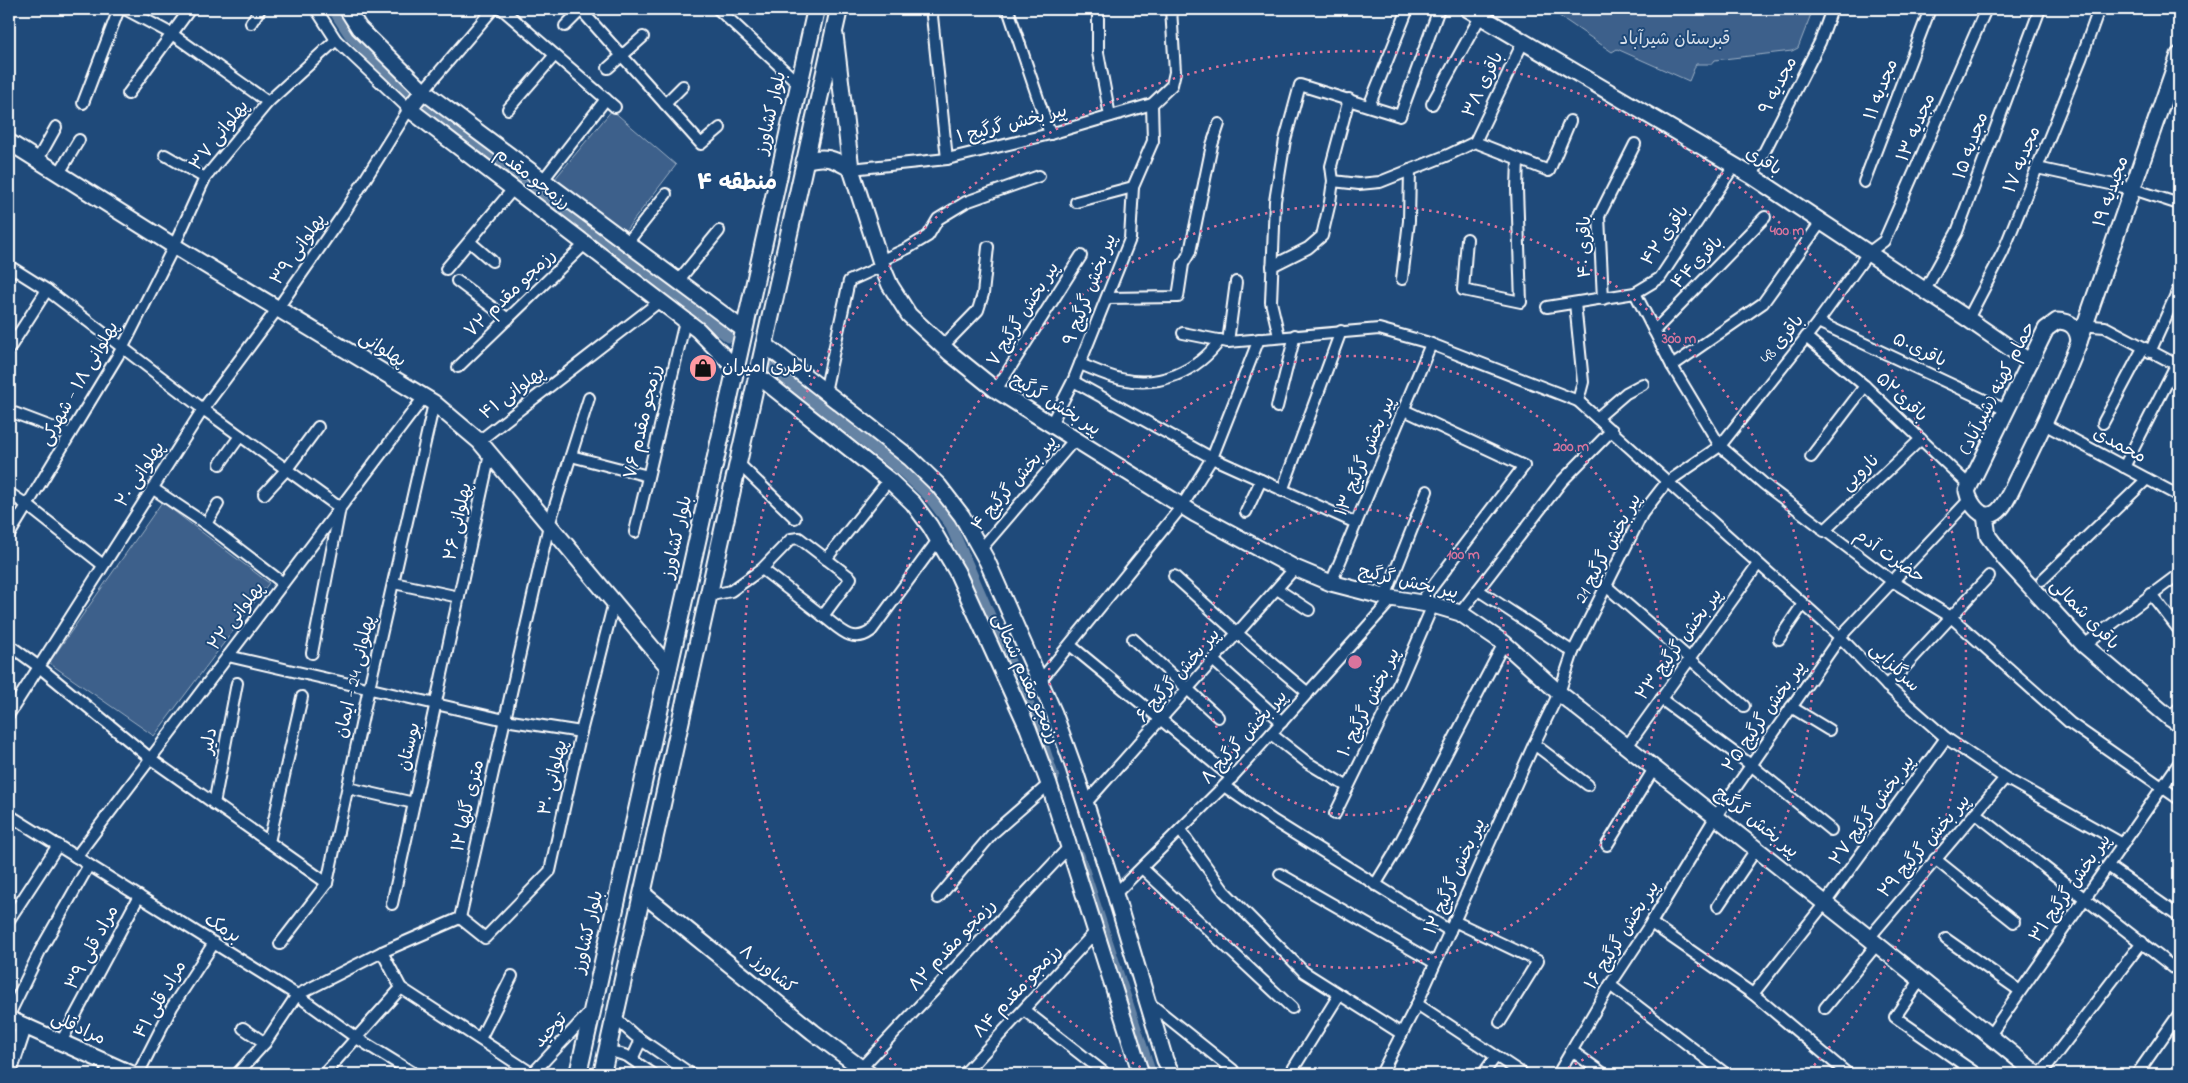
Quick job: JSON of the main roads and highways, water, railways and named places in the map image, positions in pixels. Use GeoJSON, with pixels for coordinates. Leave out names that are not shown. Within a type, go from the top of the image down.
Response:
{"type":"FeatureCollection","features":[{"type":"Feature","properties":{"kind":"main road","name":"بلوار کشاورز"},"geometry":{"type":"LineString","coordinates":[[578,1074],[816,9]]}},
{"type":"Feature","properties":{"kind":"main road"},"geometry":{"type":"LineString","coordinates":[[602,1074],[839,9]]}},
{"type":"Feature","properties":{"kind":"main road"},"geometry":{"type":"LineString","coordinates":[[716,458],[737,462]]}},
{"type":"Feature","properties":{"kind":"waterway"},"geometry":{"type":"LineString","coordinates":[[333,9],[350,35],[408,94]]}},
{"type":"Feature","properties":{"kind":"waterway"},"geometry":{"type":"LineString","coordinates":[[424,108],[729,337]]}},
{"type":"Feature","properties":{"kind":"waterway"},"geometry":{"type":"LineString","coordinates":[[772,368],[900,469],[928,495],[950,524],[1034,717],[1054,778]]}},
{"type":"Feature","properties":{"kind":"waterway"},"geometry":{"type":"LineString","coordinates":[[1079,855],[1151,1074]]}},
{"type":"Feature","properties":{"kind":"place","name":"باطری امیران"},"geometry":{"type":"Point","coordinates":[703,368]}},
{"type":"Feature","properties":{"kind":"district","name":"منطقه ۴"},"geometry":{"type":"Point","coordinates":[737,184]}},
{"type":"Feature","properties":{"kind":"park label","name":"قبرستان شیرآباد"},"geometry":{"type":"Point","coordinates":[1675,40]}}]}
